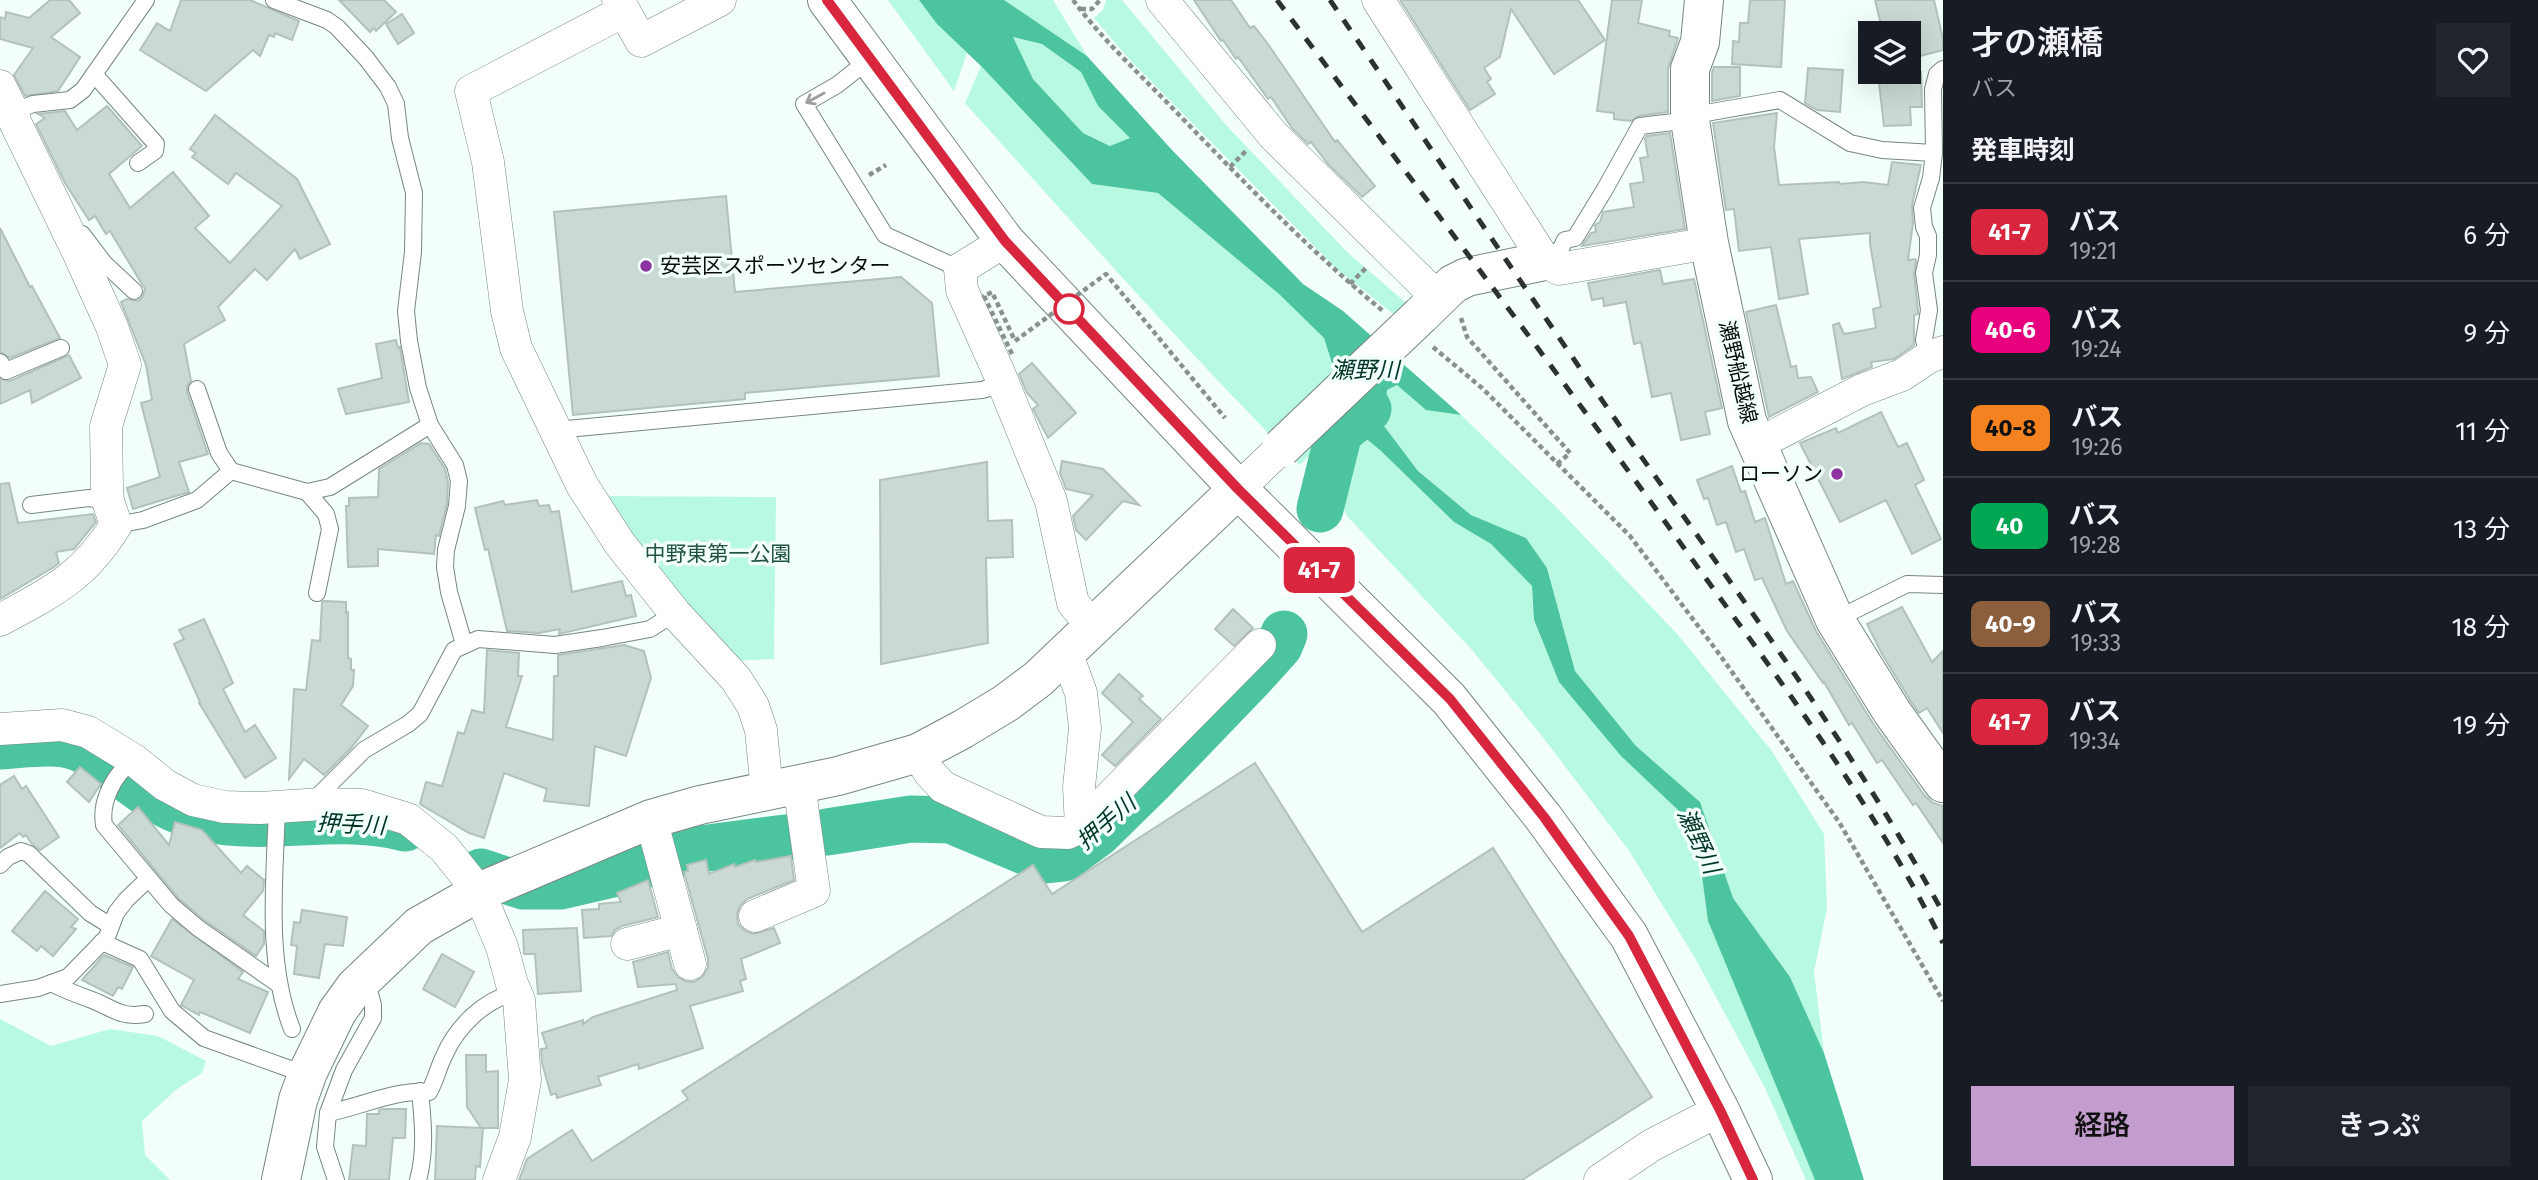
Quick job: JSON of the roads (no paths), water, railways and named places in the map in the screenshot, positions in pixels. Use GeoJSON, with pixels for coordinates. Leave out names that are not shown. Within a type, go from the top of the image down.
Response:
{"type":"FeatureCollection","features":[{"type":"Feature","properties":{"kind":"main road"},"geometry":{"type":"LineString","coordinates":[[827,0],[1005,241],[1238,489],[1450,699],[1544,817],[1629,936],[1720,1110],[1753,1180]]}},
{"type":"Feature","properties":{"kind":"main road","name":"瀬野船越線"},"geometry":{"type":"LineString","coordinates":[[1704,0],[1700,42],[1690,69],[1690,118],[1710,243],[1747,421],[1835,620],[1892,712],[1943,783]]}},
{"type":"Feature","properties":{"kind":"main road"},"geometry":{"type":"LineString","coordinates":[[1281,448],[1453,284],[1467,277],[1549,263]]}},
{"type":"Feature","properties":{"kind":"main road"},"geometry":{"type":"LineString","coordinates":[[281,1180],[298,1100],[337,1012],[365,976],[419,926],[478,892],[651,819],[700,805],[838,776],[918,753],[963,729],[1006,703],[1038,679],[1238,489]]}},
{"type":"Feature","properties":{"kind":"street"},"geometry":{"type":"LineString","coordinates":[[720,0],[641,41],[621,6],[471,91],[488,162],[507,311],[516,348],[582,485],[620,544],[675,613],[736,679],[753,706],[783,787],[814,891],[755,916]]}},
{"type":"Feature","properties":{"kind":"street"},"geometry":{"type":"LineString","coordinates":[[1162,0],[1417,317]]}},
{"type":"Feature","properties":{"kind":"street"},"geometry":{"type":"LineString","coordinates":[[1378,0],[1549,263],[1559,269],[1578,267],[1710,243]]}},
{"type":"Feature","properties":{"kind":"street"},"geometry":{"type":"LineString","coordinates":[[0,620],[65,585],[100,551],[112,513],[105,454],[106,426],[125,365],[112,327],[66,225],[7,113]]}},
{"type":"Feature","properties":{"kind":"street"},"geometry":{"type":"LineString","coordinates":[[1005,241],[960,269],[962,290],[1008,369],[1051,501],[1073,603],[1093,627]]}},
{"type":"Feature","properties":{"kind":"street"},"geometry":{"type":"LineString","coordinates":[[1756,445],[1862,390],[1902,375],[1936,355]]}},
{"type":"Feature","properties":{"kind":"street"},"geometry":{"type":"LineString","coordinates":[[1238,489],[1281,448]]}},
{"type":"Feature","properties":{"kind":"street"},"geometry":{"type":"LineString","coordinates":[[918,753],[929,772],[943,787],[1041,832],[1068,833],[1081,826],[1260,645]]}},
{"type":"Feature","properties":{"kind":"street"},"geometry":{"type":"LineString","coordinates":[[1066,652],[1082,693],[1085,728],[1079,787],[1081,826]]}},
{"type":"Feature","properties":{"kind":"street"},"geometry":{"type":"LineString","coordinates":[[0,729],[62,725],[88,732],[134,760],[165,785],[193,800],[225,807],[362,805],[408,819],[444,848],[478,892],[502,947],[519,1000],[525,1080],[515,1137],[499,1180]]}},
{"type":"Feature","properties":{"kind":"street"},"geometry":{"type":"LineString","coordinates":[[651,819],[690,964]]}},
{"type":"Feature","properties":{"kind":"street"},"geometry":{"type":"LineString","coordinates":[[627,944],[681,930]]}},
{"type":"Feature","properties":{"kind":"street"},"geometry":{"type":"LineString","coordinates":[[1600,1180],[1652,1145],[1720,1110]]}},
{"type":"Feature","properties":{"kind":"lane"},"geometry":{"type":"LineString","coordinates":[[7,113],[33,104],[71,100],[83,90],[146,0]]}},
{"type":"Feature","properties":{"kind":"lane"},"geometry":{"type":"LineString","coordinates":[[274,0],[327,20],[337,27],[366,58],[388,87],[396,104],[400,138],[414,193],[413,252],[406,311],[418,388],[430,425],[455,465],[459,481],[445,567],[449,592],[464,643]]}},
{"type":"Feature","properties":{"kind":"lane"},"geometry":{"type":"LineString","coordinates":[[870,59],[837,85],[804,104],[885,235],[960,269]]}},
{"type":"Feature","properties":{"kind":"lane"},"geometry":{"type":"LineString","coordinates":[[1936,355],[1924,340],[1929,310],[1924,273],[1928,236],[1922,208],[1931,178],[1938,121],[1933,89],[1937,74],[1943,69]]}},
{"type":"Feature","properties":{"kind":"lane"},"geometry":{"type":"LineString","coordinates":[[94,74],[156,144],[155,151],[138,163]]}},
{"type":"Feature","properties":{"kind":"lane"},"geometry":{"type":"LineString","coordinates":[[1549,263],[1565,240],[1575,238],[1640,126],[1780,100],[1850,143],[1882,150],[1934,153]]}},
{"type":"Feature","properties":{"kind":"lane"},"geometry":{"type":"LineString","coordinates":[[66,225],[76,227],[104,263],[134,292]]}},
{"type":"Feature","properties":{"kind":"lane"},"geometry":{"type":"LineString","coordinates":[[0,362],[6,372],[61,348]]}},
{"type":"Feature","properties":{"kind":"lane"},"geometry":{"type":"LineString","coordinates":[[556,430],[982,390],[1008,369]]}},
{"type":"Feature","properties":{"kind":"lane"},"geometry":{"type":"LineString","coordinates":[[197,389],[219,453],[231,471],[307,492],[330,487],[430,425]]}},
{"type":"Feature","properties":{"kind":"lane"},"geometry":{"type":"LineString","coordinates":[[31,505],[89,498],[112,513],[143,520],[197,500],[231,471]]}},
{"type":"Feature","properties":{"kind":"lane"},"geometry":{"type":"LineString","coordinates":[[307,492],[326,514],[330,529],[317,593]]}},
{"type":"Feature","properties":{"kind":"lane"},"geometry":{"type":"LineString","coordinates":[[1835,620],[1907,584],[1943,585]]}},
{"type":"Feature","properties":{"kind":"lane"},"geometry":{"type":"LineString","coordinates":[[309,805],[364,750],[420,713],[454,650],[464,643],[478,639],[555,645],[650,629],[675,613]]}},
{"type":"Feature","properties":{"kind":"lane"},"geometry":{"type":"LineString","coordinates":[[134,760],[125,766],[112,784],[102,812],[104,825],[171,905],[198,928],[278,984]]}},
{"type":"Feature","properties":{"kind":"lane"},"geometry":{"type":"LineString","coordinates":[[277,807],[274,906],[278,984],[292,1029]]}},
{"type":"Feature","properties":{"kind":"lane"},"geometry":{"type":"LineString","coordinates":[[0,865],[21,851],[29,854],[90,913],[111,926]]}},
{"type":"Feature","properties":{"kind":"lane"},"geometry":{"type":"LineString","coordinates":[[0,993],[38,988],[68,977],[107,937],[116,913],[148,879]]}},
{"type":"Feature","properties":{"kind":"lane"},"geometry":{"type":"LineString","coordinates":[[102,942],[140,959],[172,1011],[204,1038],[307,1075]]}},
{"type":"Feature","properties":{"kind":"lane"},"geometry":{"type":"LineString","coordinates":[[335,1180],[325,1147],[328,1113],[344,1070],[373,1018],[373,1005],[365,976]]}},
{"type":"Feature","properties":{"kind":"lane"},"geometry":{"type":"LineString","coordinates":[[51,983],[95,1001],[111,1011],[145,1014]]}},
{"type":"Feature","properties":{"kind":"lane"},"geometry":{"type":"LineString","coordinates":[[328,1113],[421,1091],[429,1092],[444,1054],[462,1024],[498,996],[516,992]]}},
{"type":"Feature","properties":{"kind":"lane"},"geometry":{"type":"LineString","coordinates":[[418,1180],[424,1130],[421,1091]]}},
{"type":"Feature","properties":{"kind":"water","name":"瀬野川"},"geometry":{"type":"Polygon","coordinates":[[[919,0],[1004,0],[1087,56],[1171,149],[1303,284],[1343,311],[1461,415],[1426,410],[1397,385],[1387,390],[1384,426],[1418,471],[1471,515],[1526,538],[1547,568],[1575,671],[1636,746],[1700,802],[1733,898],[1790,977],[1824,1053],[1864,1180],[1815,1180],[1708,921],[1699,854],[1678,810],[1621,756],[1559,682],[1534,620],[1532,586],[1491,544],[1454,522],[1381,451],[1352,427],[1324,338],[1279,294],[1158,193],[1092,184],[981,66],[937,24],[919,0]],[[1013,37],[1033,79],[1083,133],[1110,146],[1130,138],[1098,106],[1081,72],[1042,44],[1013,37]]]}},
{"type":"Feature","properties":{"kind":"waterway","name":"押手川"},"geometry":{"type":"LineString","coordinates":[[1320,509],[1339,432],[1368,409]]}},
{"type":"Feature","properties":{"kind":"waterway","name":"押手川"},"geometry":{"type":"LineString","coordinates":[[827,832],[911,819],[951,820],[1046,860],[1064,858],[1098,833],[1152,780],[1251,677],[1279,646],[1284,634]]}},
{"type":"Feature","properties":{"kind":"waterway","name":"押手川"},"geometry":{"type":"LineString","coordinates":[[0,746],[48,743],[76,747],[97,757],[166,804],[204,818],[254,823],[355,821],[405,828]]}},
{"type":"Feature","properties":{"kind":"waterway","name":"押手川"},"geometry":{"type":"LineString","coordinates":[[481,872],[523,886],[560,886],[629,870],[685,851],[785,838]]}},
{"type":"Feature","properties":{"kind":"railway"},"geometry":{"type":"LineString","coordinates":[[1277,0],[1490,283],[1797,705],[1889,845],[1943,943]]}},
{"type":"Feature","properties":{"kind":"railway"},"geometry":{"type":"LineString","coordinates":[[1330,0],[1599,396],[1836,735],[1943,913]]}},
{"type":"Feature","properties":{"kind":"place","name":"安芸区スポーツセンター"},"geometry":{"type":"Point","coordinates":[646,266]}},
{"type":"Feature","properties":{"kind":"place","name":"ローソン"},"geometry":{"type":"Point","coordinates":[1837,474]}},
{"type":"Feature","properties":{"kind":"park label","name":"中野東第一公園"},"geometry":{"type":"Point","coordinates":[718,554]}}]}
